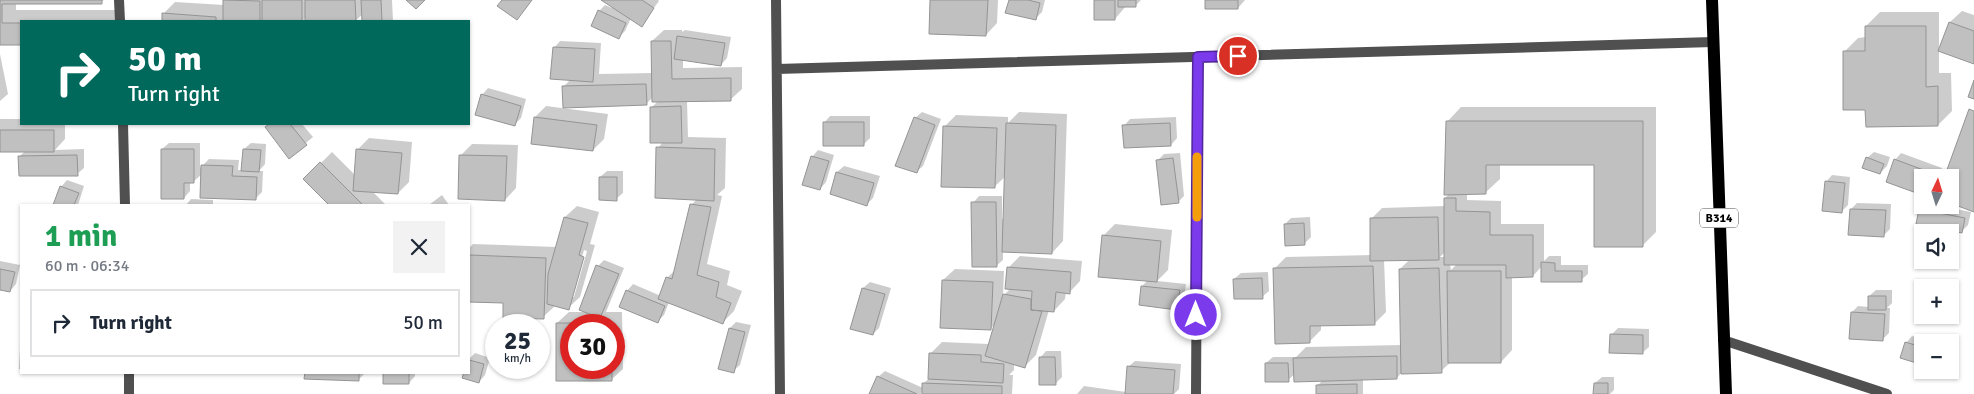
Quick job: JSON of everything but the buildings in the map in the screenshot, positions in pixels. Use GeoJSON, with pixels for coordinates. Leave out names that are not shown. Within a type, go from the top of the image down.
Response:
{"type":"FeatureCollection","features":[{"type":"Feature","properties":{"kind":"main road","name":"B314"},"geometry":{"type":"LineString","coordinates":[[1712,0],[1726,394]]}},
{"type":"Feature","properties":{"kind":"street"},"geometry":{"type":"LineString","coordinates":[[119,0],[120,20]]}},
{"type":"Feature","properties":{"kind":"street"},"geometry":{"type":"LineString","coordinates":[[776,0],[780,394]]}},
{"type":"Feature","properties":{"kind":"street"},"geometry":{"type":"LineString","coordinates":[[776,69],[1713,42]]}},
{"type":"Feature","properties":{"kind":"street"},"geometry":{"type":"LineString","coordinates":[[1196,394],[1198,57]]}},
{"type":"Feature","properties":{"kind":"street"},"geometry":{"type":"LineString","coordinates":[[122,125],[125,204]]}},
{"type":"Feature","properties":{"kind":"street"},"geometry":{"type":"LineString","coordinates":[[1723,340],[1887,394]]}},
{"type":"Feature","properties":{"kind":"street"},"geometry":{"type":"LineString","coordinates":[[129,374],[130,394]]}},
{"type":"Feature","properties":{"kind":"slow traffic"},"geometry":{"type":"LineString","coordinates":[[1197,157],[1197,217]]}},
{"type":"Feature","properties":{"kind":"route"},"geometry":{"type":"LineString","coordinates":[[1196,315],[1198,57],[1238,56]]}}]}
